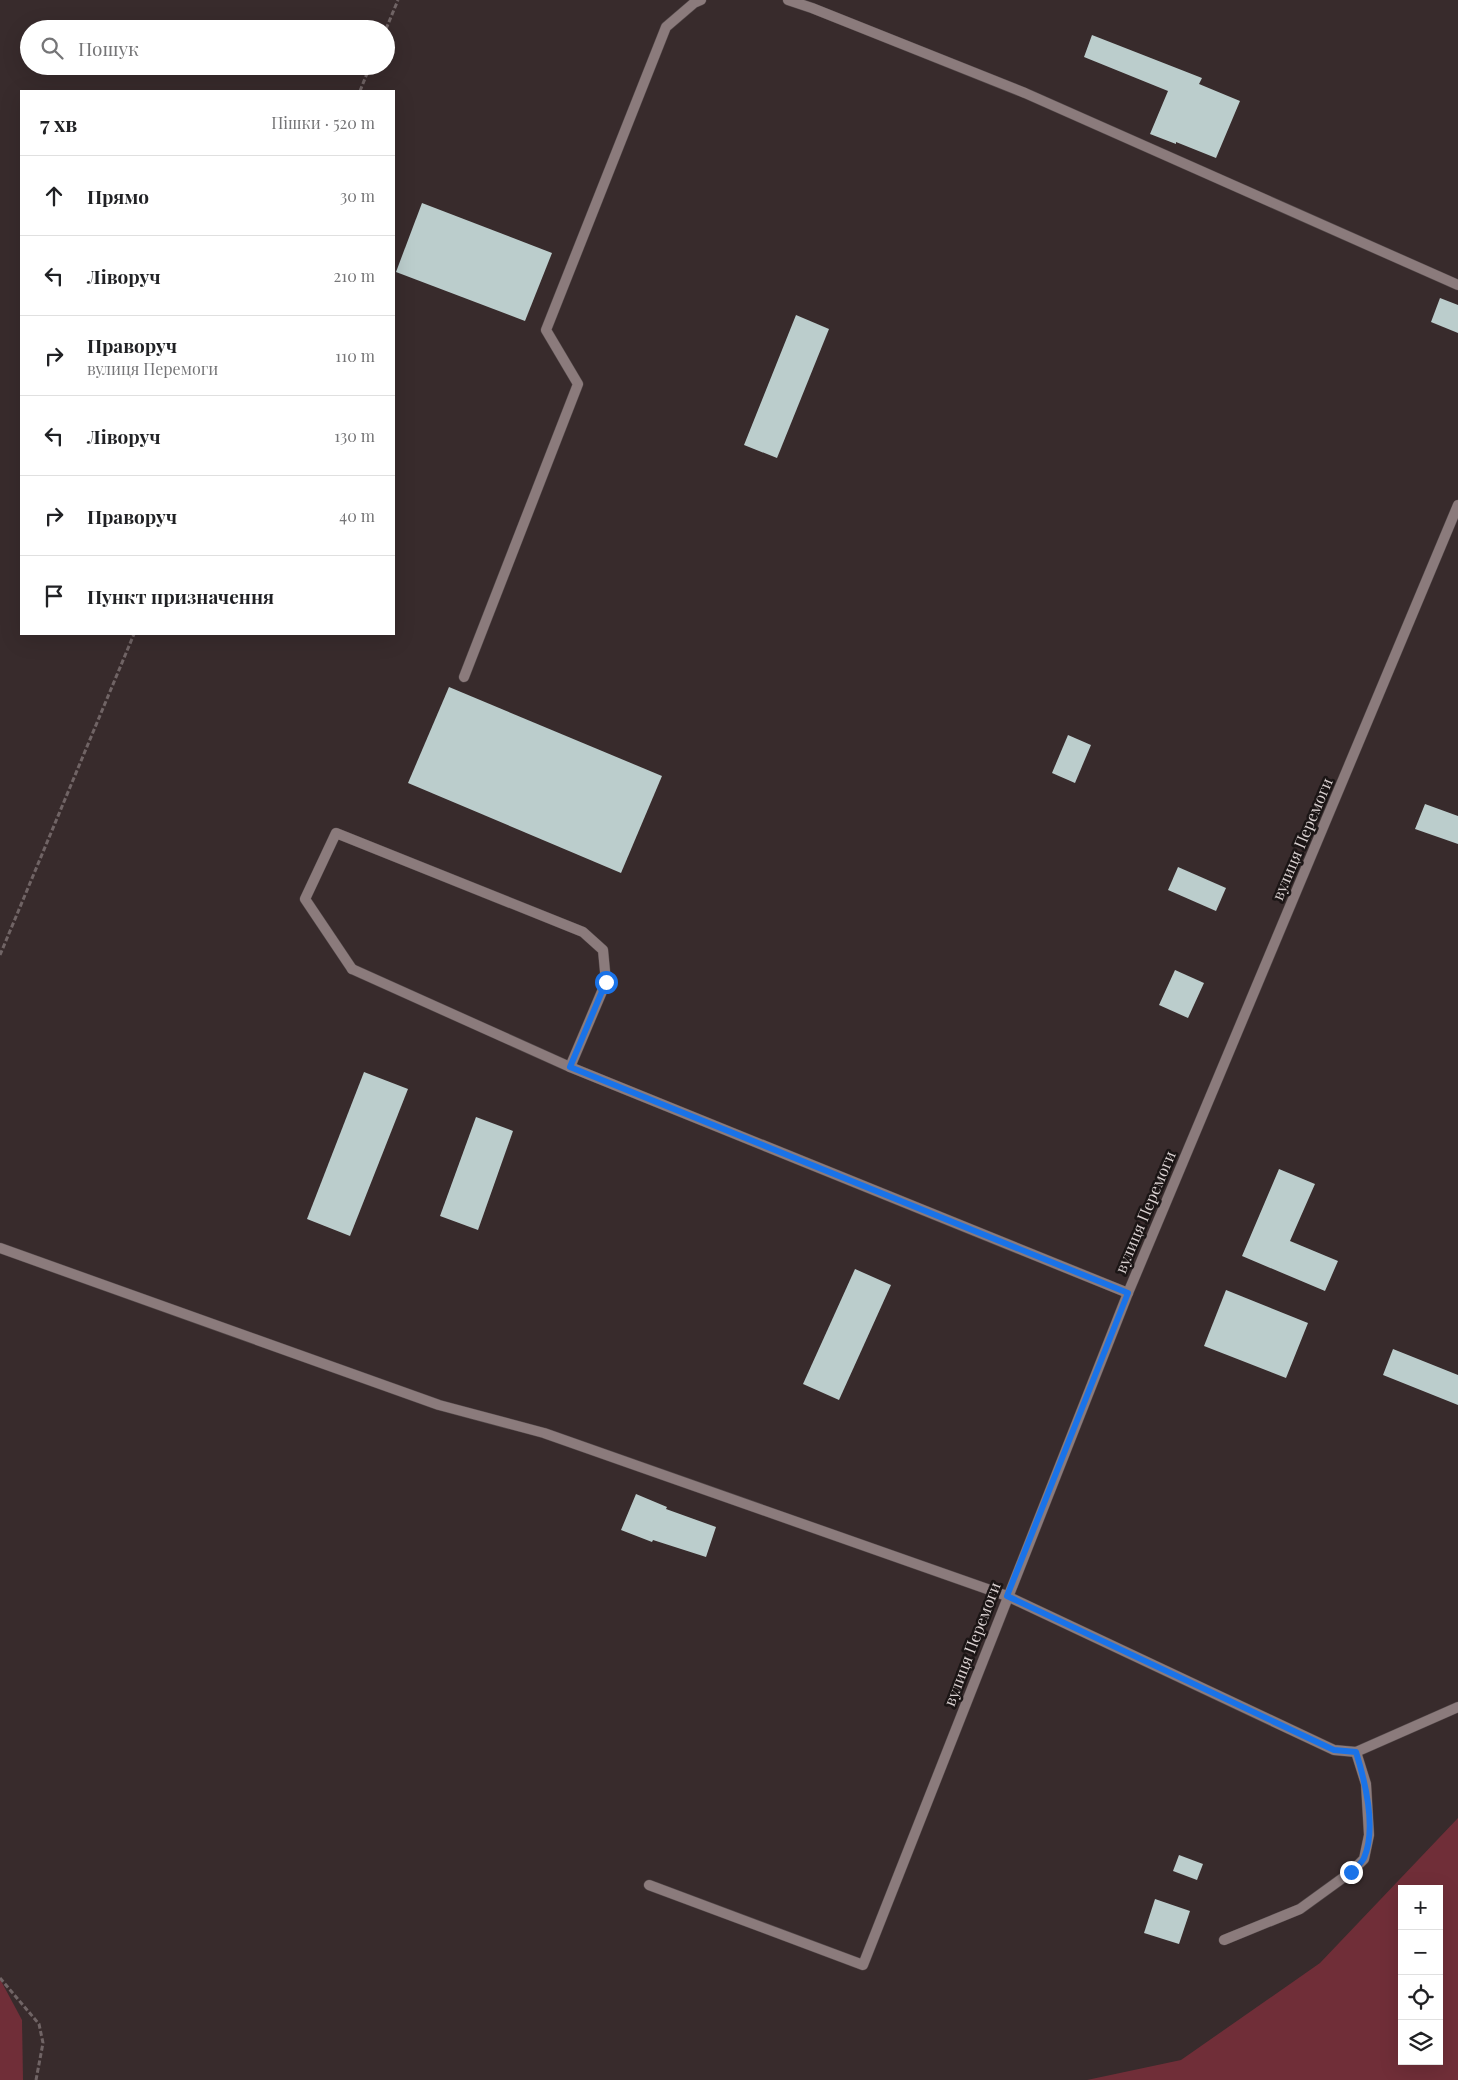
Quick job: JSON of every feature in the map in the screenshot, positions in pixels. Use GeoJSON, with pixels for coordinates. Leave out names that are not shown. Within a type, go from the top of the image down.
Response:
{"type":"FeatureCollection","features":[{"type":"Feature","properties":{"kind":"street"},"geometry":{"type":"LineString","coordinates":[[464,677],[578,384],[546,330],[666,27],[694,3],[701,0]]}},
{"type":"Feature","properties":{"kind":"street"},"geometry":{"type":"LineString","coordinates":[[788,0],[1025,93],[1458,285]]}},
{"type":"Feature","properties":{"kind":"street","name":"вулиця Перемоги"},"geometry":{"type":"LineString","coordinates":[[649,1885],[863,1965],[1128,1293],[1458,506]]}},
{"type":"Feature","properties":{"kind":"street"},"geometry":{"type":"LineString","coordinates":[[570,1067],[606,982],[603,950],[583,932],[336,833],[305,899],[352,969],[570,1067],[1128,1293]]}},
{"type":"Feature","properties":{"kind":"street"},"geometry":{"type":"LineString","coordinates":[[0,1248],[439,1405],[544,1433],[1007,1596],[1334,1750],[1356,1752],[1458,1707]]}},
{"type":"Feature","properties":{"kind":"street"},"geometry":{"type":"LineString","coordinates":[[1224,1940],[1300,1909],[1351,1872],[1364,1859],[1369,1836],[1366,1784],[1356,1752]]}},
{"type":"Feature","properties":{"kind":"path"},"geometry":{"type":"LineString","coordinates":[[390,20],[398,0]]}},
{"type":"Feature","properties":{"kind":"path"},"geometry":{"type":"LineString","coordinates":[[360,90],[366,75]]}},
{"type":"Feature","properties":{"kind":"path"},"geometry":{"type":"LineString","coordinates":[[0,955],[134,635]]}},
{"type":"Feature","properties":{"kind":"path"},"geometry":{"type":"LineString","coordinates":[[0,1978],[39,2024],[43,2043],[36,2080]]}},
{"type":"Feature","properties":{"kind":"shaded area"},"geometry":{"type":"Polygon","coordinates":[[[1458,1818],[1458,2080],[1087,2080],[1181,2060],[1320,1963],[1458,1818]]]}},
{"type":"Feature","properties":{"kind":"shaded area"},"geometry":{"type":"Polygon","coordinates":[[[0,1979],[22,2020],[23,2080],[0,2080],[0,1979]]]}},
{"type":"Feature","properties":{"kind":"building"},"geometry":{"type":"Polygon","coordinates":[[[1092,35],[1202,78],[1199,84],[1240,101],[1216,158],[1150,134],[1168,91],[1084,57],[1092,35]]]}},
{"type":"Feature","properties":{"kind":"building"},"geometry":{"type":"Polygon","coordinates":[[[422,203],[552,253],[525,321],[396,272],[422,203]]]}},
{"type":"Feature","properties":{"kind":"building"},"geometry":{"type":"Polygon","coordinates":[[[1440,298],[1458,305],[1458,333],[1431,322],[1440,298]]]}},
{"type":"Feature","properties":{"kind":"building"},"geometry":{"type":"Polygon","coordinates":[[[796,315],[829,329],[777,458],[744,445],[796,315]]]}},
{"type":"Feature","properties":{"kind":"building"},"geometry":{"type":"Polygon","coordinates":[[[449,687],[662,776],[621,873],[408,783],[449,687]]]}},
{"type":"Feature","properties":{"kind":"building"},"geometry":{"type":"Polygon","coordinates":[[[1068,735],[1091,745],[1075,783],[1052,773],[1068,735]]]}},
{"type":"Feature","properties":{"kind":"building"},"geometry":{"type":"Polygon","coordinates":[[[1425,804],[1458,816],[1458,844],[1415,829],[1425,804]]]}},
{"type":"Feature","properties":{"kind":"building"},"geometry":{"type":"Polygon","coordinates":[[[1178,867],[1226,888],[1216,911],[1168,890],[1178,867]]]}},
{"type":"Feature","properties":{"kind":"building"},"geometry":{"type":"Polygon","coordinates":[[[1175,970],[1204,983],[1188,1018],[1159,1005],[1175,970]]]}},
{"type":"Feature","properties":{"kind":"building"},"geometry":{"type":"Polygon","coordinates":[[[364,1072],[408,1089],[350,1236],[307,1219],[364,1072]]]}},
{"type":"Feature","properties":{"kind":"building"},"geometry":{"type":"Polygon","coordinates":[[[476,1117],[513,1131],[478,1230],[440,1216],[476,1117]]]}},
{"type":"Feature","properties":{"kind":"building"},"geometry":{"type":"Polygon","coordinates":[[[1279,1169],[1315,1184],[1290,1241],[1338,1261],[1325,1291],[1242,1256],[1279,1169]]]}},
{"type":"Feature","properties":{"kind":"building"},"geometry":{"type":"Polygon","coordinates":[[[855,1269],[891,1285],[839,1400],[803,1384],[855,1269]]]}},
{"type":"Feature","properties":{"kind":"building"},"geometry":{"type":"Polygon","coordinates":[[[1226,1290],[1308,1323],[1286,1378],[1204,1346],[1226,1290]]]}},
{"type":"Feature","properties":{"kind":"building"},"geometry":{"type":"Polygon","coordinates":[[[1393,1349],[1458,1375],[1458,1405],[1383,1375],[1393,1349]]]}},
{"type":"Feature","properties":{"kind":"building"},"geometry":{"type":"Polygon","coordinates":[[[636,1494],[667,1507],[666,1509],[716,1527],[706,1557],[653,1540],[652,1542],[621,1530],[636,1494]]]}},
{"type":"Feature","properties":{"kind":"building"},"geometry":{"type":"Polygon","coordinates":[[[1179,1855],[1203,1864],[1197,1880],[1173,1871],[1179,1855]]]}},
{"type":"Feature","properties":{"kind":"building"},"geometry":{"type":"Polygon","coordinates":[[[1155,1899],[1190,1911],[1179,1944],[1144,1933],[1155,1899]]]}},
{"type":"Feature","properties":{"kind":"route"},"geometry":{"type":"LineString","coordinates":[[606,982],[570,1067],[1128,1293],[1007,1596],[1334,1750],[1356,1752],[1366,1784],[1369,1836],[1364,1859],[1351,1872]]}}]}
